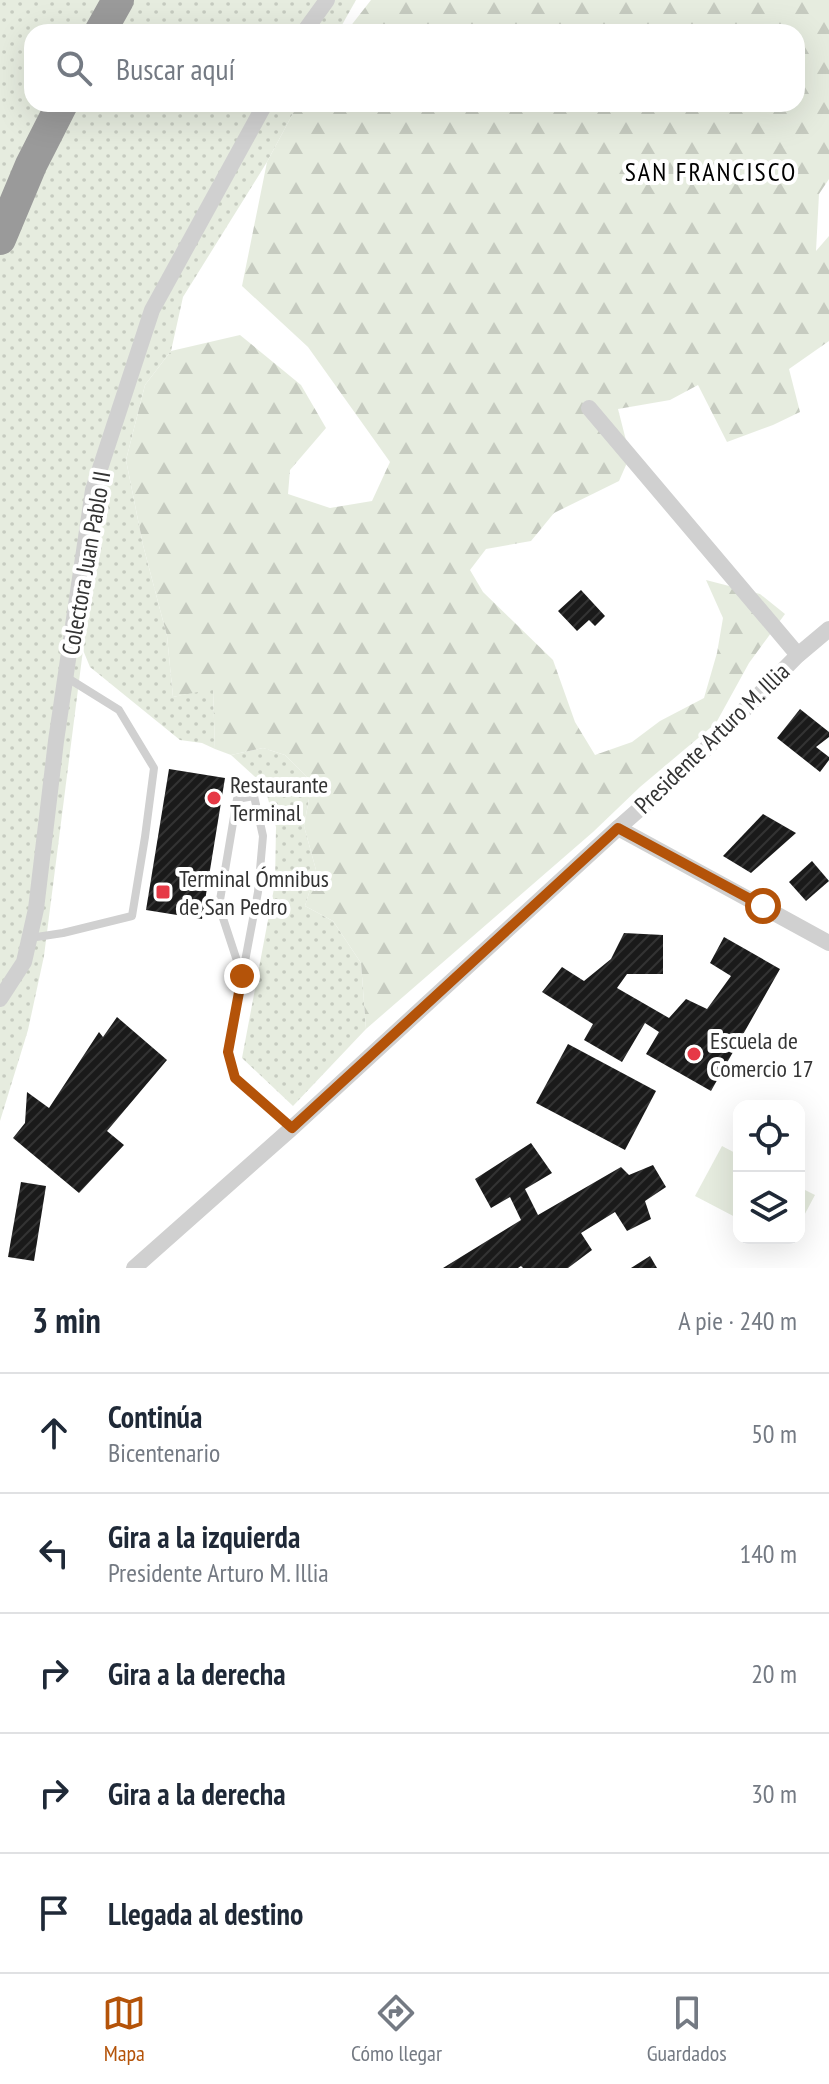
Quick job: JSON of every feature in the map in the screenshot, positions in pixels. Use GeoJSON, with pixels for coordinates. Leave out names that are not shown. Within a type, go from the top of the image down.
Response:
{"type":"FeatureCollection","features":[{"type":"Feature","properties":{"kind":"highway"},"geometry":{"type":"LineString","coordinates":[[104,24],[118,0]]}},
{"type":"Feature","properties":{"kind":"highway"},"geometry":{"type":"LineString","coordinates":[[0,239],[31,165],[58,112]]}},
{"type":"Feature","properties":{"kind":"street"},"geometry":{"type":"LineString","coordinates":[[310,24],[327,0]]}},
{"type":"Feature","properties":{"kind":"street","name":"Colectora Juan Pablo II"},"geometry":{"type":"LineString","coordinates":[[0,999],[24,962],[36,909],[56,741],[93,490],[152,310],[261,112]]}},
{"type":"Feature","properties":{"kind":"street"},"geometry":{"type":"LineString","coordinates":[[589,408],[798,655]]}},
{"type":"Feature","properties":{"kind":"street","name":"Presidente Arturo M. Illia"},"geometry":{"type":"LineString","coordinates":[[134,1268],[692,763],[798,655],[829,629]]}},
{"type":"Feature","properties":{"kind":"street"},"geometry":{"type":"LineString","coordinates":[[618,828],[829,943]]}},
{"type":"Feature","properties":{"kind":"lane"},"geometry":{"type":"LineString","coordinates":[[29,938],[132,916],[145,837],[154,768],[119,710],[66,677]]}},
{"type":"Feature","properties":{"kind":"lane"},"geometry":{"type":"LineString","coordinates":[[242,976],[219,906],[237,799],[254,796],[263,836],[258,892],[228,1052],[235,1078],[292,1128]]}},
{"type":"Feature","properties":{"kind":"green space"},"geometry":{"type":"Polygon","coordinates":[[[0,0],[356,0],[342,24],[24,24],[24,112],[294,112],[267,162],[183,297],[171,351],[145,385],[126,460],[143,545],[167,636],[173,697],[213,688],[215,749],[202,743],[180,740],[90,667],[83,650],[44,956],[28,1030],[0,1121],[0,0]]]}},
{"type":"Feature","properties":{"kind":"green space"},"geometry":{"type":"Polygon","coordinates":[[[371,0],[829,0],[829,179],[819,194],[816,251],[829,236],[829,341],[789,369],[800,412],[727,442],[698,385],[670,400],[618,409],[630,456],[619,481],[554,513],[531,541],[486,549],[470,570],[483,592],[553,660],[575,722],[595,755],[632,742],[660,721],[704,698],[723,618],[706,580],[760,594],[785,614],[749,663],[716,723],[366,1029],[361,963],[333,921],[305,906],[316,870],[304,826],[312,782],[285,755],[263,748],[231,755],[215,749],[213,689],[173,697],[167,636],[143,545],[126,460],[145,385],[171,351],[240,335],[301,385],[326,428],[290,470],[288,494],[330,508],[372,501],[390,462],[308,347],[242,286],[267,162],[294,112],[805,112],[805,24],[352,24],[371,0]]]}},
{"type":"Feature","properties":{"kind":"green space"},"geometry":{"type":"Polygon","coordinates":[[[263,748],[285,755],[312,782],[304,826],[316,870],[305,906],[333,921],[361,963],[366,1029],[293,1106],[242,1058],[275,883],[276,827],[264,785],[231,755],[263,748]]]}},
{"type":"Feature","properties":{"kind":"green space"},"geometry":{"type":"Polygon","coordinates":[[[722,1146],[733,1152],[733,1216],[695,1196],[722,1146]]]}},
{"type":"Feature","properties":{"kind":"green space"},"geometry":{"type":"Polygon","coordinates":[[[805,1190],[815,1195],[805,1214],[805,1190]]]}},
{"type":"Feature","properties":{"kind":"building"},"geometry":{"type":"Polygon","coordinates":[[[581,590],[605,616],[595,626],[589,620],[577,631],[558,611],[581,590]]]}},
{"type":"Feature","properties":{"kind":"building"},"geometry":{"type":"Polygon","coordinates":[[[800,709],[829,732],[829,737],[816,747],[829,757],[820,772],[777,738],[800,709]]]}},
{"type":"Feature","properties":{"kind":"building"},"geometry":{"type":"Polygon","coordinates":[[[169,769],[225,778],[202,919],[146,910],[169,769]]]}},
{"type":"Feature","properties":{"kind":"building"},"geometry":{"type":"Polygon","coordinates":[[[763,814],[796,833],[751,873],[723,856],[763,814]]]}},
{"type":"Feature","properties":{"kind":"building"},"geometry":{"type":"Polygon","coordinates":[[[812,861],[829,881],[806,901],[789,882],[812,861]]]}},
{"type":"Feature","properties":{"kind":"building"},"geometry":{"type":"Polygon","coordinates":[[[624,933],[663,935],[663,974],[627,974],[617,988],[669,1018],[686,999],[707,1009],[731,976],[710,963],[724,937],[780,969],[711,1091],[646,1054],[659,1032],[645,1023],[622,1062],[584,1040],[593,1024],[542,992],[562,967],[584,981],[611,959],[624,933]]]}},
{"type":"Feature","properties":{"kind":"building"},"geometry":{"type":"Polygon","coordinates":[[[117,1017],[167,1060],[107,1131],[124,1145],[79,1193],[13,1138],[25,1123],[27,1092],[49,1108],[99,1032],[103,1037],[117,1017]]]}},
{"type":"Feature","properties":{"kind":"building"},"geometry":{"type":"Polygon","coordinates":[[[568,1044],[656,1091],[625,1150],[536,1103],[568,1044]]]}},
{"type":"Feature","properties":{"kind":"building"},"geometry":{"type":"Polygon","coordinates":[[[531,1143],[552,1173],[525,1189],[538,1215],[621,1167],[629,1175],[653,1165],[666,1187],[645,1201],[651,1219],[627,1231],[615,1212],[581,1233],[592,1250],[568,1268],[443,1268],[521,1220],[510,1197],[491,1208],[475,1179],[531,1143]]]}},
{"type":"Feature","properties":{"kind":"building"},"geometry":{"type":"Polygon","coordinates":[[[21,1182],[46,1186],[34,1261],[8,1257],[21,1182]]]}},
{"type":"Feature","properties":{"kind":"building"},"geometry":{"type":"Polygon","coordinates":[[[650,1256],[657,1268],[631,1268],[650,1256]]]}},
{"type":"Feature","properties":{"kind":"place","name":"Restaurante Terminal"},"geometry":{"type":"Point","coordinates":[214,798]}},
{"type":"Feature","properties":{"kind":"place","name":"Terminal Ómnibus de San Pedro"},"geometry":{"type":"Point","coordinates":[163,892]}},
{"type":"Feature","properties":{"kind":"place","name":"Escuela de Comercio 17"},"geometry":{"type":"Point","coordinates":[694,1054]}},
{"type":"Feature","properties":{"kind":"district","name":"SAN FRANCISCO"},"geometry":{"type":"Point","coordinates":[711,171]}},
{"type":"Feature","properties":{"kind":"route"},"geometry":{"type":"LineString","coordinates":[[242,976],[228,1052],[235,1078],[292,1128],[618,828],[763,906]]}}]}
